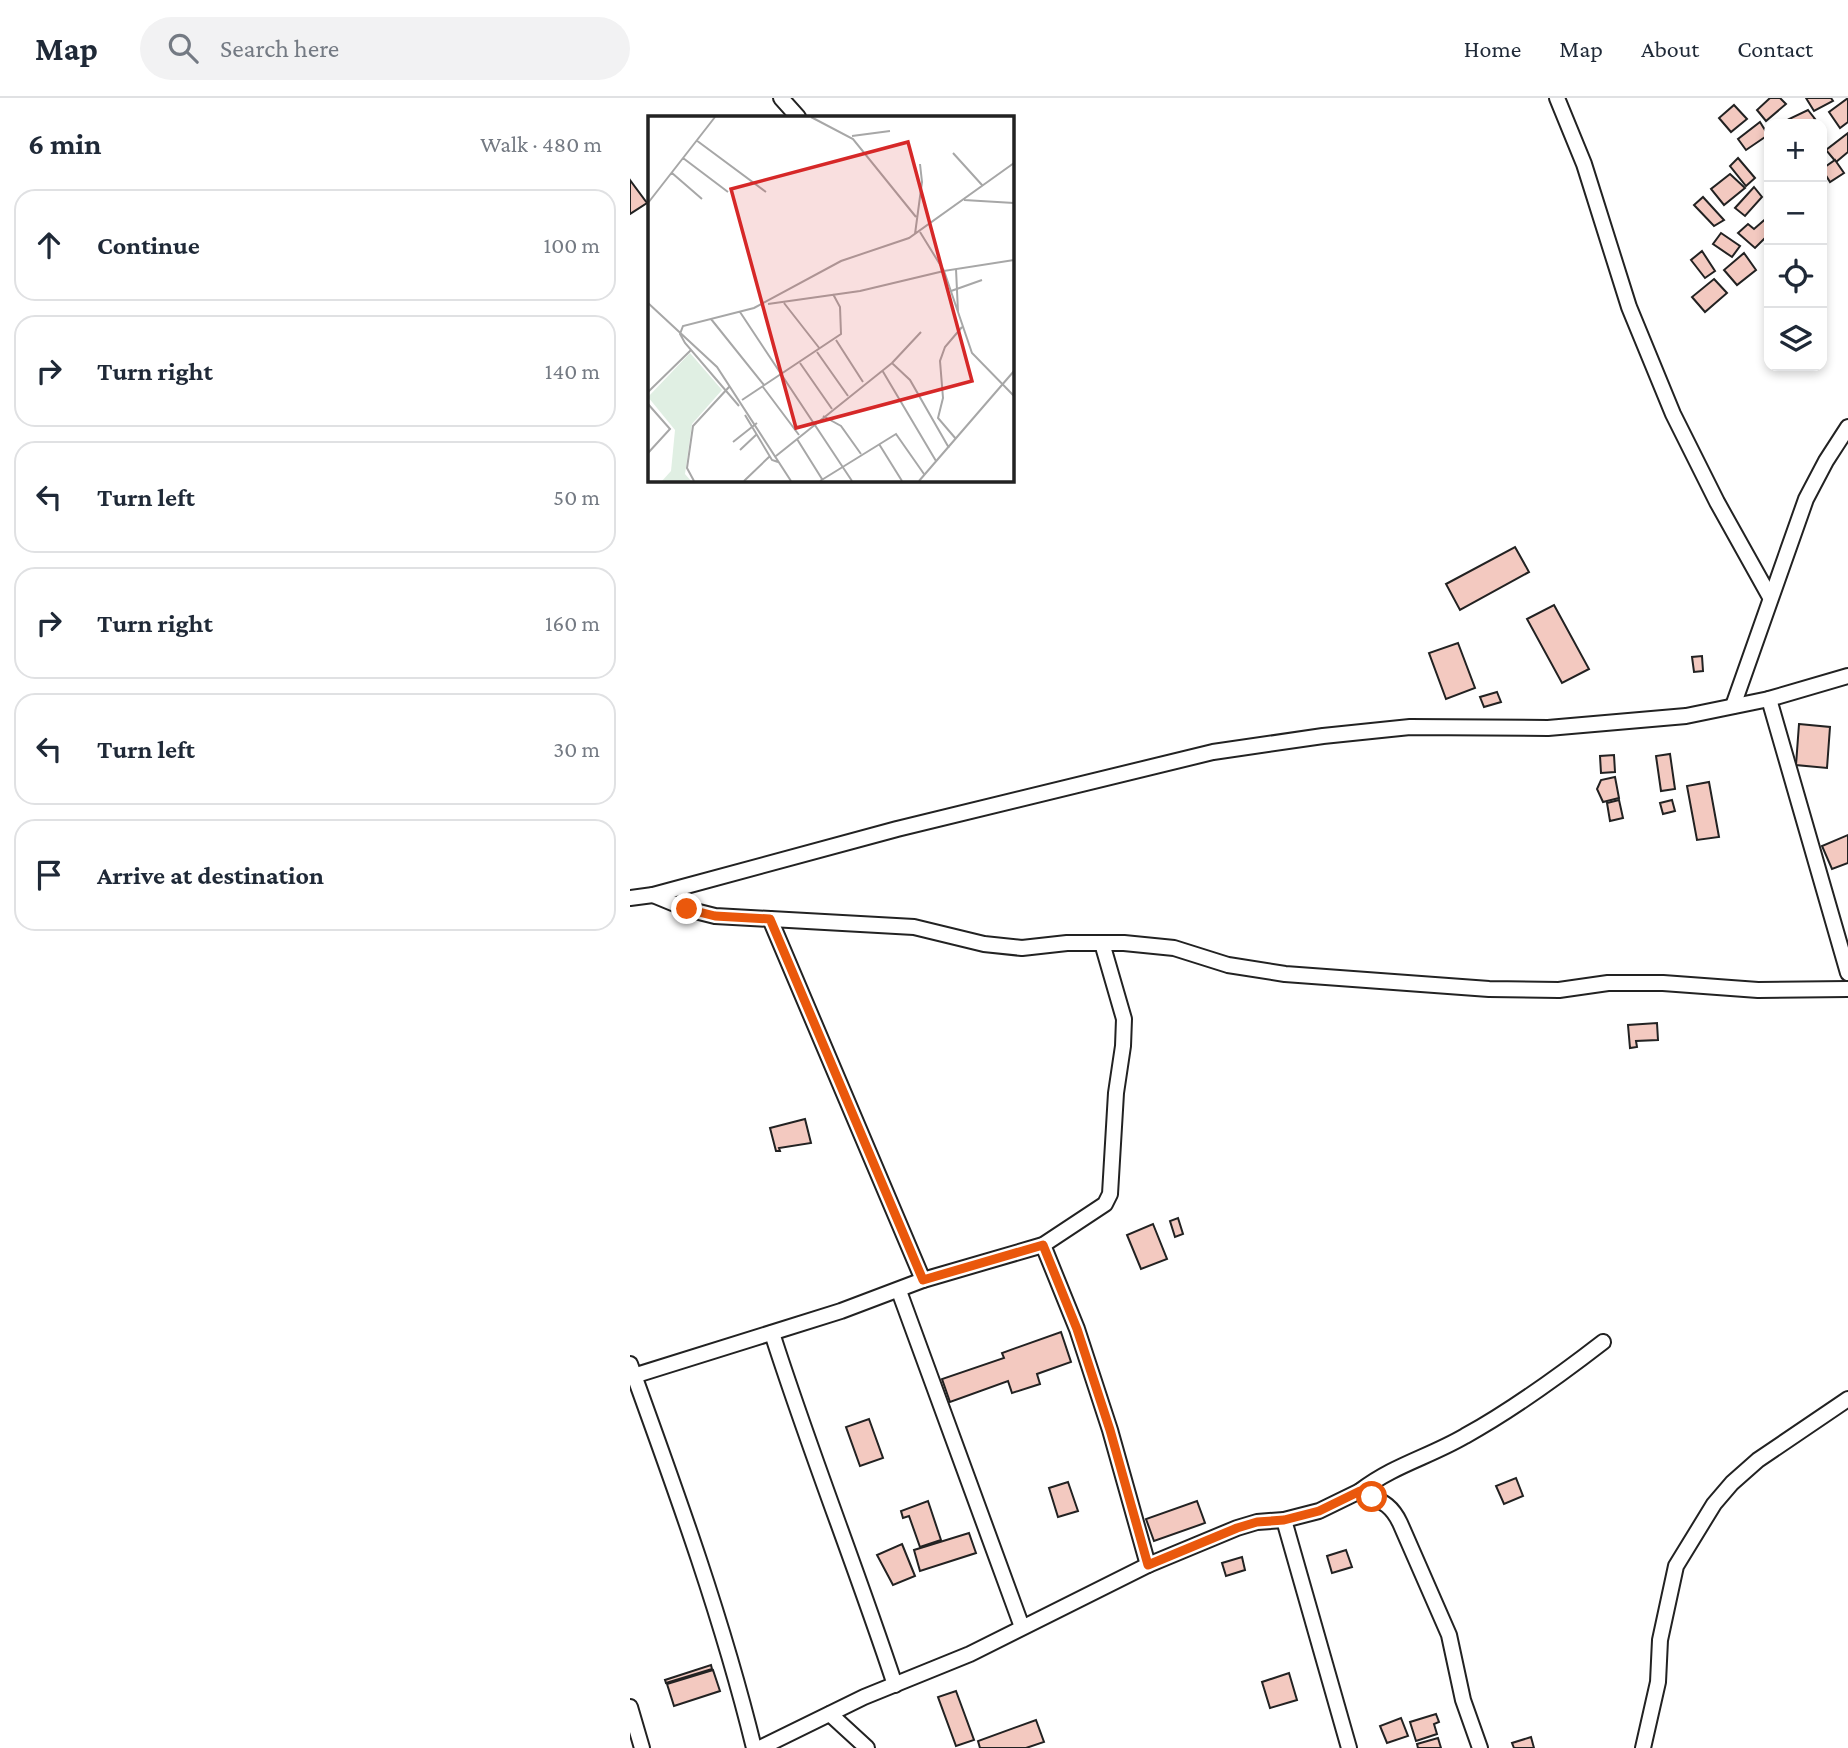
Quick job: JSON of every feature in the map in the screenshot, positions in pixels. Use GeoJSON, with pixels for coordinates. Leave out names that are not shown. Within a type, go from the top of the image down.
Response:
{"type":"FeatureCollection","features":[{"type":"Feature","properties":{"kind":"street"},"geometry":{"type":"LineString","coordinates":[[781,98],[797,116]]}},
{"type":"Feature","properties":{"kind":"street"},"geometry":{"type":"LineString","coordinates":[[1557,98],[1584,163],[1629,307],[1668,402],[1717,502],[1770,597]]}},
{"type":"Feature","properties":{"kind":"street"},"geometry":{"type":"LineString","coordinates":[[1733,706],[1806,499],[1848,427]]}},
{"type":"Feature","properties":{"kind":"street"},"geometry":{"type":"LineString","coordinates":[[630,898],[653,895],[897,830],[1213,752],[1322,736],[1410,727],[1548,728],[1686,716],[1769,698],[1848,676]]}},
{"type":"Feature","properties":{"kind":"street"},"geometry":{"type":"LineString","coordinates":[[1769,698],[1848,973]]}},
{"type":"Feature","properties":{"kind":"street"},"geometry":{"type":"LineString","coordinates":[[653,895],[687,909],[715,916],[914,927],[984,944],[1021,948],[1067,943],[1124,943],[1174,948],[1228,965],[1284,974],[1489,989],[1559,990],[1608,983],[1663,982],[1758,990],[1848,989]]}},
{"type":"Feature","properties":{"kind":"street"},"geometry":{"type":"LineString","coordinates":[[770,919],[923,1280]]}},
{"type":"Feature","properties":{"kind":"street"},"geometry":{"type":"LineString","coordinates":[[754,1748],[727,1646],[682,1507],[631,1372],[772,1333],[923,1280],[1043,1245],[1105,1204],[1110,1194],[1124,1019],[1102,943]]}},
{"type":"Feature","properties":{"kind":"street"},"geometry":{"type":"LineString","coordinates":[[1043,1245],[1077,1329],[1110,1430],[1148,1565]]}},
{"type":"Feature","properties":{"kind":"street"},"geometry":{"type":"LineString","coordinates":[[899,1290],[1022,1627]]}},
{"type":"Feature","properties":{"kind":"street"},"geometry":{"type":"LineString","coordinates":[[772,1333],[806,1439],[858,1573],[895,1685]]}},
{"type":"Feature","properties":{"kind":"street"},"geometry":{"type":"LineString","coordinates":[[760,1748],[830,1714],[970,1654],[1148,1565],[1237,1528],[1319,1511],[1360,1491],[1378,1477],[1438,1451],[1496,1418],[1603,1342]]}},
{"type":"Feature","properties":{"kind":"street"},"geometry":{"type":"LineString","coordinates":[[1643,1748],[1658,1682],[1660,1640],[1676,1566],[1714,1504],[1732,1483],[1769,1452],[1848,1399]]}},
{"type":"Feature","properties":{"kind":"street"},"geometry":{"type":"LineString","coordinates":[[1360,1491],[1387,1503],[1395,1512],[1449,1635],[1463,1700],[1480,1748]]}},
{"type":"Feature","properties":{"kind":"street"},"geometry":{"type":"LineString","coordinates":[[1284,1520],[1349,1748]]}},
{"type":"Feature","properties":{"kind":"street"},"geometry":{"type":"LineString","coordinates":[[630,1707],[642,1748]]}},
{"type":"Feature","properties":{"kind":"street"},"geometry":{"type":"LineString","coordinates":[[830,1714],[867,1748]]}},
{"type":"Feature","properties":{"kind":"building"},"geometry":{"type":"Polygon","coordinates":[[[1770,98],[1780,98],[1786,104],[1768,119],[1764,119],[1757,110],[1770,98]]]}},
{"type":"Feature","properties":{"kind":"building"},"geometry":{"type":"Polygon","coordinates":[[[1806,98],[1831,98],[1833,101],[1814,111],[1806,98]]]}},
{"type":"Feature","properties":{"kind":"building"},"geometry":{"type":"Polygon","coordinates":[[[1848,98],[1848,122],[1840,128],[1829,112],[1848,98]]]}},
{"type":"Feature","properties":{"kind":"building"},"geometry":{"type":"Polygon","coordinates":[[[1734,105],[1747,119],[1731,132],[1719,118],[1734,105]]]}},
{"type":"Feature","properties":{"kind":"building"},"geometry":{"type":"Polygon","coordinates":[[[1808,110],[1815,119],[1789,119],[1808,110]]]}},
{"type":"Feature","properties":{"kind":"building"},"geometry":{"type":"Polygon","coordinates":[[[1760,122],[1764,128],[1764,138],[1746,150],[1738,139],[1760,122]]]}},
{"type":"Feature","properties":{"kind":"building"},"geometry":{"type":"Polygon","coordinates":[[[1848,133],[1848,152],[1836,162],[1827,149],[1848,133]]]}},
{"type":"Feature","properties":{"kind":"building"},"geometry":{"type":"Polygon","coordinates":[[[1738,158],[1755,178],[1746,186],[1730,166],[1738,158]]]}},
{"type":"Feature","properties":{"kind":"building"},"geometry":{"type":"Polygon","coordinates":[[[1835,160],[1844,173],[1830,182],[1827,166],[1835,160]]]}},
{"type":"Feature","properties":{"kind":"building"},"geometry":{"type":"Polygon","coordinates":[[[1730,174],[1745,188],[1724,205],[1711,189],[1730,174]]]}},
{"type":"Feature","properties":{"kind":"building"},"geometry":{"type":"Polygon","coordinates":[[[630,180],[647,203],[630,214],[630,180]]]}},
{"type":"Feature","properties":{"kind":"building"},"geometry":{"type":"Polygon","coordinates":[[[1754,187],[1762,197],[1745,216],[1735,208],[1754,187]]]}},
{"type":"Feature","properties":{"kind":"building"},"geometry":{"type":"Polygon","coordinates":[[[1703,197],[1724,220],[1714,226],[1694,205],[1703,197]]]}},
{"type":"Feature","properties":{"kind":"building"},"geometry":{"type":"Polygon","coordinates":[[[1764,220],[1764,239],[1755,248],[1738,233],[1748,224],[1754,229],[1764,220]]]}},
{"type":"Feature","properties":{"kind":"building"},"geometry":{"type":"Polygon","coordinates":[[[1721,233],[1740,246],[1732,257],[1713,244],[1721,233]]]}},
{"type":"Feature","properties":{"kind":"building"},"geometry":{"type":"Polygon","coordinates":[[[1702,251],[1715,271],[1705,278],[1691,260],[1702,251]]]}},
{"type":"Feature","properties":{"kind":"building"},"geometry":{"type":"Polygon","coordinates":[[[1744,253],[1756,270],[1737,285],[1724,270],[1744,253]]]}},
{"type":"Feature","properties":{"kind":"building"},"geometry":{"type":"Polygon","coordinates":[[[1714,279],[1727,293],[1705,312],[1692,297],[1714,279]]]}},
{"type":"Feature","properties":{"kind":"building"},"geometry":{"type":"Polygon","coordinates":[[[1515,547],[1529,572],[1460,610],[1446,584],[1515,547]]]}},
{"type":"Feature","properties":{"kind":"building"},"geometry":{"type":"Polygon","coordinates":[[[1554,605],[1589,669],[1562,683],[1527,619],[1554,605]]]}},
{"type":"Feature","properties":{"kind":"building"},"geometry":{"type":"Polygon","coordinates":[[[1458,643],[1475,688],[1446,699],[1429,653],[1458,643]]]}},
{"type":"Feature","properties":{"kind":"building"},"geometry":{"type":"Polygon","coordinates":[[[1702,656],[1703,671],[1694,672],[1692,657],[1702,656]]]}},
{"type":"Feature","properties":{"kind":"building"},"geometry":{"type":"Polygon","coordinates":[[[1497,692],[1501,702],[1484,707],[1480,697],[1497,692]]]}},
{"type":"Feature","properties":{"kind":"building"},"geometry":{"type":"Polygon","coordinates":[[[1799,724],[1830,727],[1827,768],[1796,765],[1799,724]]]}},
{"type":"Feature","properties":{"kind":"building"},"geometry":{"type":"Polygon","coordinates":[[[1670,754],[1675,789],[1661,791],[1656,756],[1670,754]]]}},
{"type":"Feature","properties":{"kind":"building"},"geometry":{"type":"Polygon","coordinates":[[[1614,755],[1615,772],[1601,773],[1600,756],[1614,755]]]}},
{"type":"Feature","properties":{"kind":"building"},"geometry":{"type":"Polygon","coordinates":[[[1615,777],[1619,798],[1603,802],[1597,789],[1601,780],[1615,777]]]}},
{"type":"Feature","properties":{"kind":"building"},"geometry":{"type":"Polygon","coordinates":[[[1709,782],[1719,837],[1697,840],[1687,786],[1709,782]]]}},
{"type":"Feature","properties":{"kind":"building"},"geometry":{"type":"Polygon","coordinates":[[[1619,800],[1623,818],[1610,821],[1607,803],[1619,800]]]}},
{"type":"Feature","properties":{"kind":"building"},"geometry":{"type":"Polygon","coordinates":[[[1672,800],[1675,811],[1663,814],[1660,803],[1672,800]]]}},
{"type":"Feature","properties":{"kind":"building"},"geometry":{"type":"Polygon","coordinates":[[[1848,835],[1848,863],[1832,869],[1822,846],[1848,835]]]}},
{"type":"Feature","properties":{"kind":"building"},"geometry":{"type":"Polygon","coordinates":[[[1657,1023],[1658,1040],[1636,1041],[1637,1047],[1630,1048],[1628,1025],[1657,1023]]]}},
{"type":"Feature","properties":{"kind":"building"},"geometry":{"type":"Polygon","coordinates":[[[805,1119],[811,1143],[779,1148],[780,1151],[776,1151],[770,1128],[805,1119]]]}},
{"type":"Feature","properties":{"kind":"building"},"geometry":{"type":"Polygon","coordinates":[[[1178,1218],[1183,1234],[1175,1237],[1170,1221],[1178,1218]]]}},
{"type":"Feature","properties":{"kind":"building"},"geometry":{"type":"Polygon","coordinates":[[[1153,1224],[1167,1259],[1141,1269],[1127,1235],[1153,1224]]]}},
{"type":"Feature","properties":{"kind":"building"},"geometry":{"type":"Polygon","coordinates":[[[1061,1332],[1071,1362],[1037,1374],[1040,1384],[1012,1393],[1008,1381],[950,1402],[942,1379],[1004,1358],[1002,1353],[1061,1332]]]}},
{"type":"Feature","properties":{"kind":"building"},"geometry":{"type":"Polygon","coordinates":[[[869,1419],[883,1458],[860,1466],[846,1427],[869,1419]]]}},
{"type":"Feature","properties":{"kind":"building"},"geometry":{"type":"Polygon","coordinates":[[[1516,1478],[1523,1496],[1504,1504],[1496,1486],[1516,1478]]]}},
{"type":"Feature","properties":{"kind":"building"},"geometry":{"type":"Polygon","coordinates":[[[1068,1482],[1078,1511],[1058,1517],[1049,1488],[1068,1482]]]}},
{"type":"Feature","properties":{"kind":"building"},"geometry":{"type":"Polygon","coordinates":[[[928,1501],[941,1540],[920,1547],[909,1516],[903,1518],[901,1511],[928,1501]]]}},
{"type":"Feature","properties":{"kind":"building"},"geometry":{"type":"Polygon","coordinates":[[[1197,1501],[1205,1523],[1154,1541],[1146,1519],[1197,1501]]]}},
{"type":"Feature","properties":{"kind":"building"},"geometry":{"type":"Polygon","coordinates":[[[969,1533],[976,1553],[920,1571],[914,1550],[969,1533]]]}},
{"type":"Feature","properties":{"kind":"building"},"geometry":{"type":"Polygon","coordinates":[[[902,1544],[915,1576],[893,1585],[877,1555],[902,1544]]]}},
{"type":"Feature","properties":{"kind":"building"},"geometry":{"type":"Polygon","coordinates":[[[1346,1550],[1352,1567],[1332,1573],[1327,1556],[1346,1550]]]}},
{"type":"Feature","properties":{"kind":"building"},"geometry":{"type":"Polygon","coordinates":[[[1242,1557],[1245,1570],[1226,1576],[1222,1563],[1242,1557]]]}},
{"type":"Feature","properties":{"kind":"building"},"geometry":{"type":"Polygon","coordinates":[[[711,1665],[712,1669],[666,1683],[665,1680],[711,1665]]]}},
{"type":"Feature","properties":{"kind":"building"},"geometry":{"type":"Polygon","coordinates":[[[713,1670],[720,1691],[674,1706],[667,1684],[713,1670]]]}},
{"type":"Feature","properties":{"kind":"building"},"geometry":{"type":"Polygon","coordinates":[[[1289,1673],[1297,1700],[1270,1708],[1262,1682],[1289,1673]]]}},
{"type":"Feature","properties":{"kind":"building"},"geometry":{"type":"Polygon","coordinates":[[[956,1691],[974,1740],[956,1746],[938,1697],[956,1691]]]}},
{"type":"Feature","properties":{"kind":"building"},"geometry":{"type":"Polygon","coordinates":[[[1436,1714],[1439,1722],[1434,1724],[1437,1734],[1416,1741],[1410,1722],[1436,1714]]]}},
{"type":"Feature","properties":{"kind":"building"},"geometry":{"type":"Polygon","coordinates":[[[1401,1718],[1408,1736],[1387,1743],[1380,1726],[1401,1718]]]}},
{"type":"Feature","properties":{"kind":"building"},"geometry":{"type":"Polygon","coordinates":[[[1036,1720],[1044,1742],[1026,1748],[980,1748],[978,1741],[1036,1720]]]}},
{"type":"Feature","properties":{"kind":"building"},"geometry":{"type":"Polygon","coordinates":[[[1531,1737],[1534,1748],[1514,1748],[1512,1743],[1531,1737]]]}},
{"type":"Feature","properties":{"kind":"building"},"geometry":{"type":"Polygon","coordinates":[[[1438,1738],[1441,1748],[1418,1748],[1417,1744],[1438,1738]]]}},
{"type":"Feature","properties":{"kind":"route"},"geometry":{"type":"LineString","coordinates":[[687,909],[715,916],[770,919],[923,1280],[1043,1245],[1077,1329],[1110,1430],[1148,1565],[1237,1528],[1319,1511],[1360,1491],[1372,1497]]}}]}
